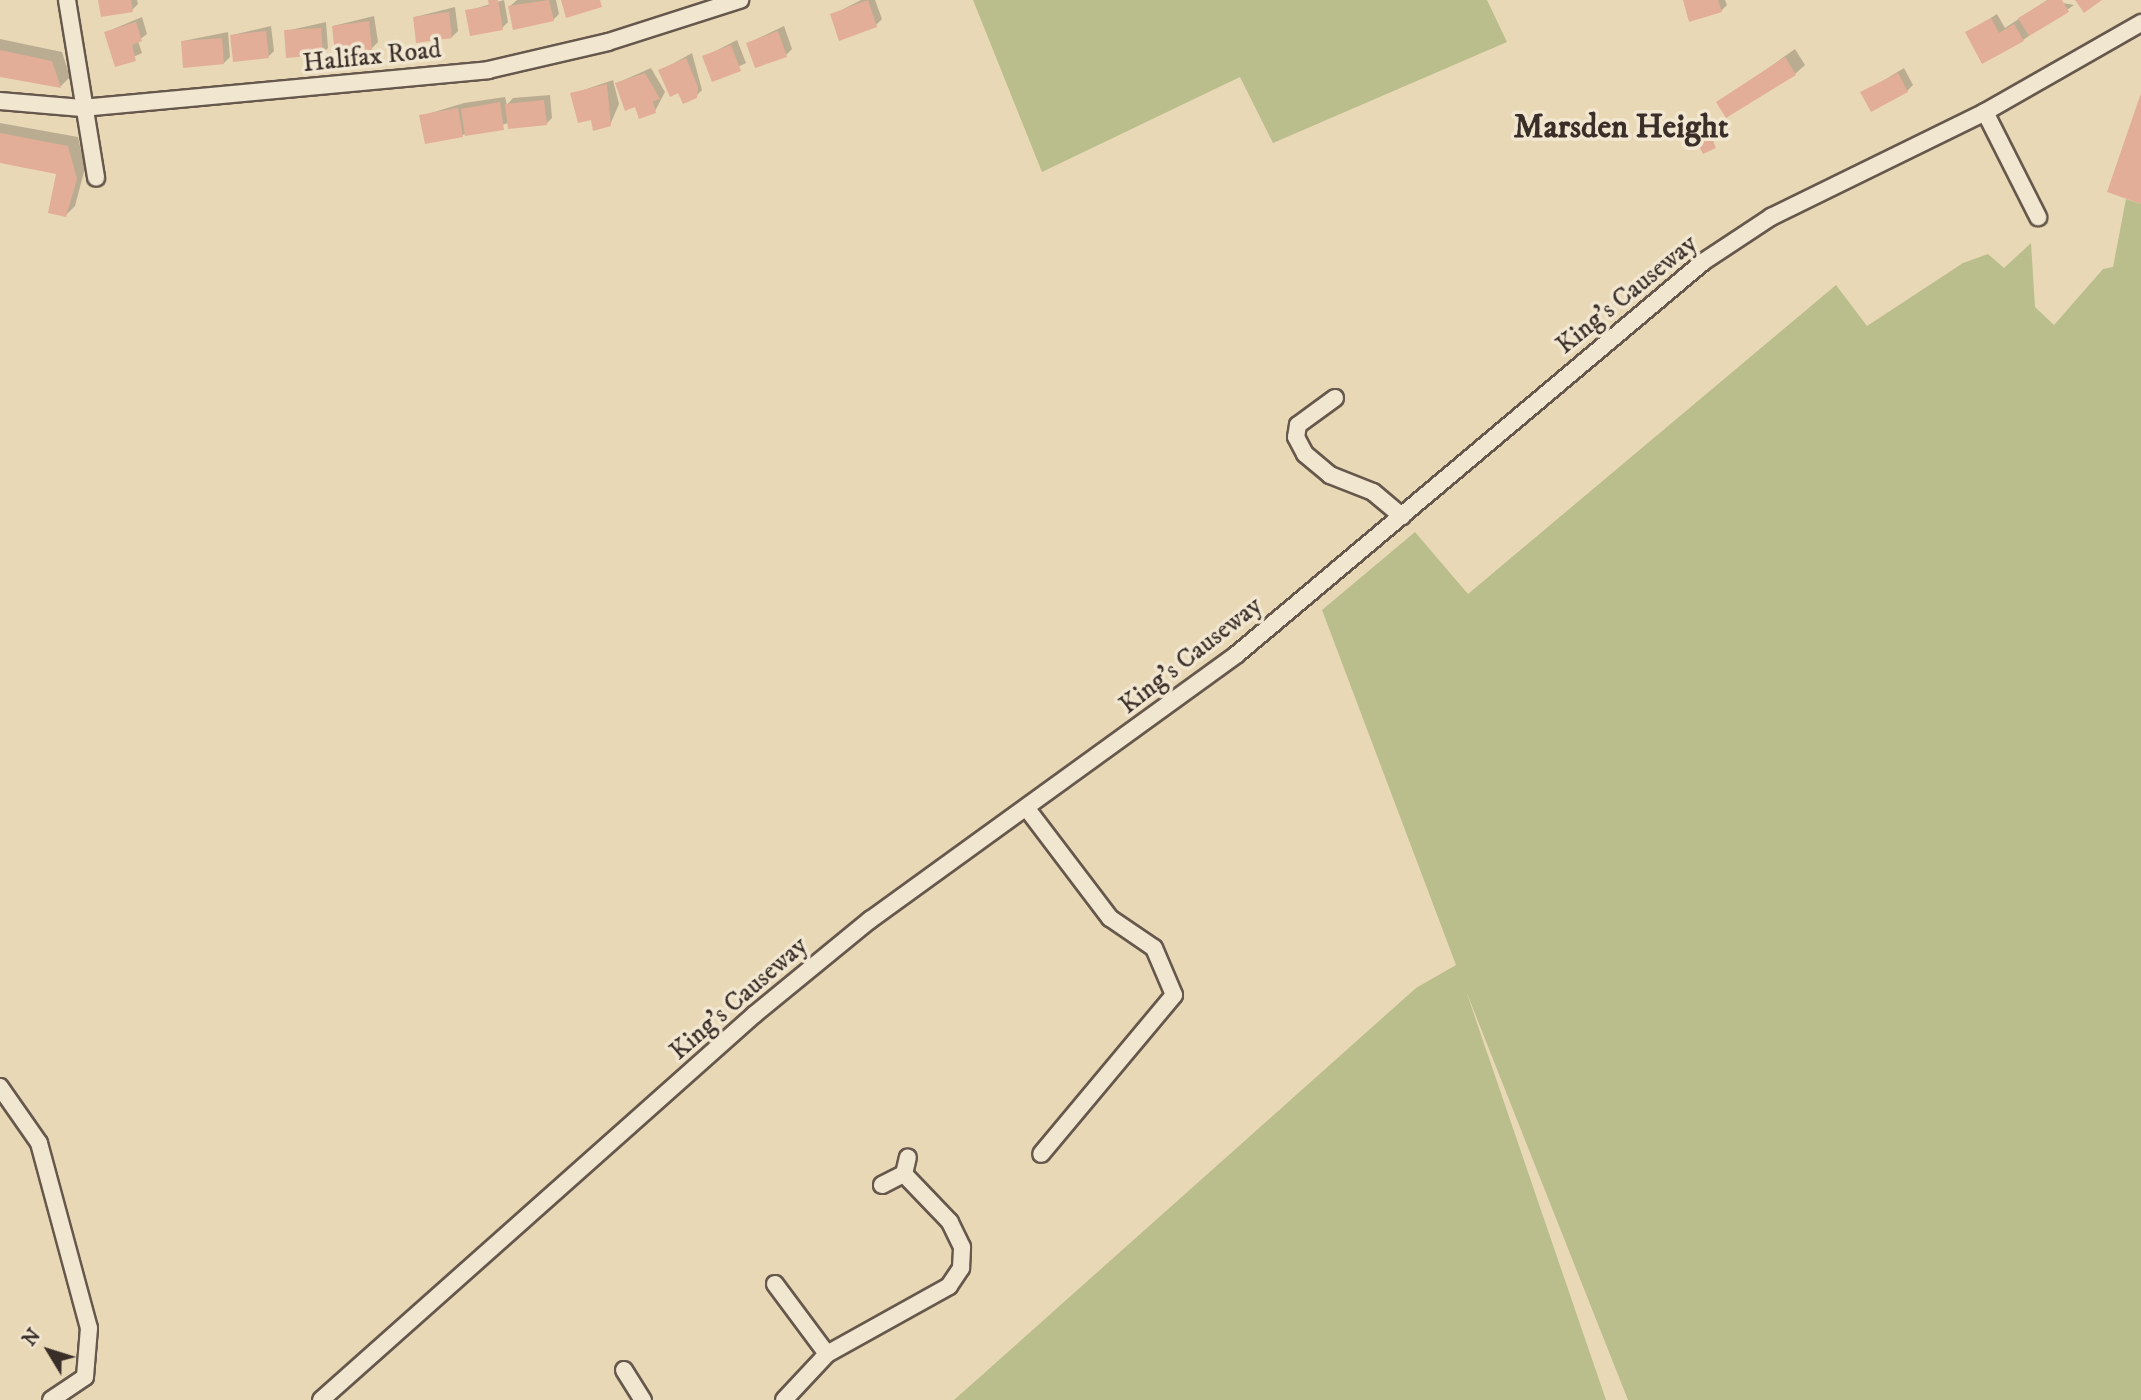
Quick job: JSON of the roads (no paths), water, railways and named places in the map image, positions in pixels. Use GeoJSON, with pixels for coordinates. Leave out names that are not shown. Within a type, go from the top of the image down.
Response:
{"type":"FeatureCollection","features":[{"type":"Feature","properties":{"kind":"street"},"geometry":{"type":"LineString","coordinates":[[67,0],[82,107],[96,178]]}},
{"type":"Feature","properties":{"kind":"street","name":"Halifax Road"},"geometry":{"type":"LineString","coordinates":[[0,101],[82,107],[488,70],[608,42],[740,0]]}},
{"type":"Feature","properties":{"kind":"street","name":"King's Causeway"},"geometry":{"type":"LineString","coordinates":[[321,1400],[755,1014],[870,920],[1028,810],[1236,655],[1703,262],[1873,163],[1985,113],[2141,23]]}},
{"type":"Feature","properties":{"kind":"street"},"geometry":{"type":"LineString","coordinates":[[1985,113],[2038,217]]}},
{"type":"Feature","properties":{"kind":"street"},"geometry":{"type":"LineString","coordinates":[[1335,398],[1298,425],[1296,437],[1305,454],[1330,475],[1373,492],[1402,516]]}},
{"type":"Feature","properties":{"kind":"street"},"geometry":{"type":"LineString","coordinates":[[1028,810],[1110,918],[1154,948],[1174,995],[1041,1154]]}},
{"type":"Feature","properties":{"kind":"street"},"geometry":{"type":"LineString","coordinates":[[0,1087],[39,1143],[89,1328],[85,1377],[51,1400]]}},
{"type":"Feature","properties":{"kind":"street"},"geometry":{"type":"LineString","coordinates":[[904,1174],[908,1157]]}},
{"type":"Feature","properties":{"kind":"street"},"geometry":{"type":"LineString","coordinates":[[882,1185],[904,1174]]}},
{"type":"Feature","properties":{"kind":"street"},"geometry":{"type":"LineString","coordinates":[[785,1400],[827,1354],[949,1286],[961,1268],[962,1247],[950,1222],[904,1174]]}},
{"type":"Feature","properties":{"kind":"street"},"geometry":{"type":"LineString","coordinates":[[775,1284],[827,1354]]}},
{"type":"Feature","properties":{"kind":"street"},"geometry":{"type":"LineString","coordinates":[[624,1370],[643,1400]]}},
{"type":"Feature","properties":{"kind":"district","name":"Marsden Height"},"geometry":{"type":"Point","coordinates":[1621,128]}}]}
